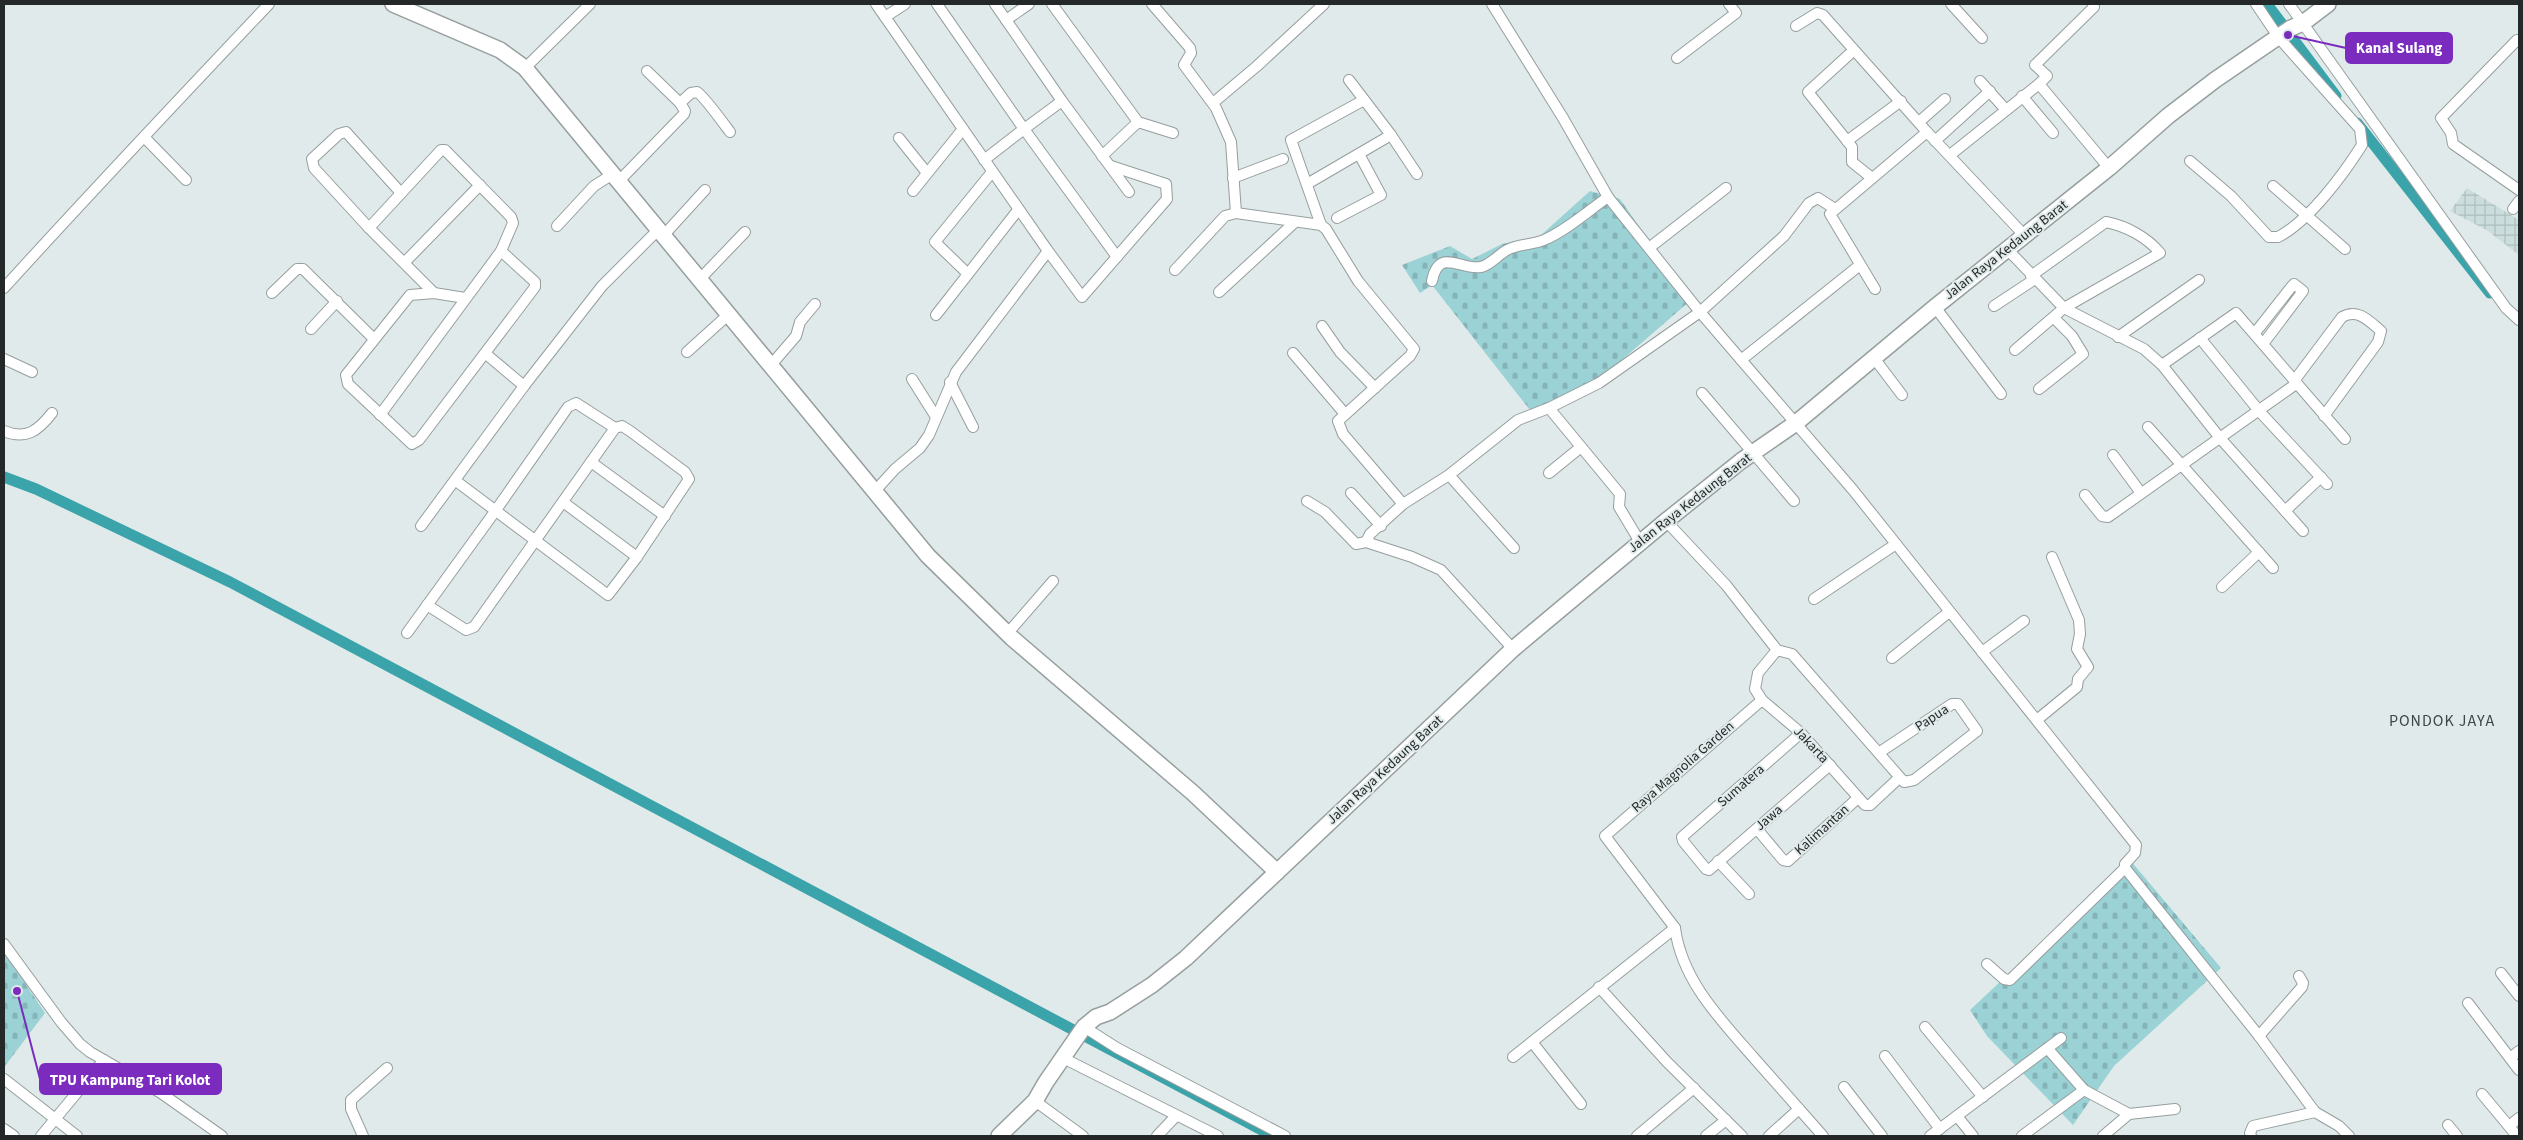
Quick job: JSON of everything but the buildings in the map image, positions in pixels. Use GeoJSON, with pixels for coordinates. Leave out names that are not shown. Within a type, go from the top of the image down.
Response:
{"type":"FeatureCollection","features":[{"type":"Feature","properties":{"kind":"street"},"geometry":{"type":"LineString","coordinates":[[4,288],[29,258],[145,138],[269,4]]}},
{"type":"Feature","properties":{"kind":"street"},"geometry":{"type":"LineString","coordinates":[[393,4],[500,50],[526,68],[928,556],[1007,634],[1193,793],[1277,872]]}},
{"type":"Feature","properties":{"kind":"street"},"geometry":{"type":"LineString","coordinates":[[526,68],[590,4]]}},
{"type":"Feature","properties":{"kind":"street"},"geometry":{"type":"LineString","coordinates":[[876,4],[1018,210],[1082,297],[1167,199],[1166,184],[1111,166]]}},
{"type":"Feature","properties":{"kind":"street"},"geometry":{"type":"LineString","coordinates":[[885,17],[905,4]]}},
{"type":"Feature","properties":{"kind":"street"},"geometry":{"type":"LineString","coordinates":[[937,4],[1024,129],[1117,257]]}},
{"type":"Feature","properties":{"kind":"street"},"geometry":{"type":"LineString","coordinates":[[995,4],[1062,101],[1129,192]]}},
{"type":"Feature","properties":{"kind":"street"},"geometry":{"type":"LineString","coordinates":[[1006,20],[1029,4]]}},
{"type":"Feature","properties":{"kind":"street"},"geometry":{"type":"LineString","coordinates":[[1052,4],[1138,122],[1173,133]]}},
{"type":"Feature","properties":{"kind":"street"},"geometry":{"type":"LineString","coordinates":[[1152,4],[1190,48],[1191,53],[1184,65],[1213,103],[1231,142],[1236,213]]}},
{"type":"Feature","properties":{"kind":"street"},"geometry":{"type":"LineString","coordinates":[[1213,103],[1257,66],[1324,4]]}},
{"type":"Feature","properties":{"kind":"street"},"geometry":{"type":"LineString","coordinates":[[1492,4],[1563,118],[1608,197],[1700,312],[1796,423],[1896,544],[1994,669],[2038,719],[2136,844],[2135,853],[2124,864],[2125,868],[2259,1036],[2315,1112],[2339,1126],[2349,1136]]}},
{"type":"Feature","properties":{"kind":"street"},"geometry":{"type":"LineString","coordinates":[[1676,58],[1736,13],[1728,4]]}},
{"type":"Feature","properties":{"kind":"street"},"geometry":{"type":"LineString","coordinates":[[1951,4],[1982,38]]}},
{"type":"Feature","properties":{"kind":"street"},"geometry":{"type":"LineString","coordinates":[[1950,155],[2047,76],[2035,65],[2094,7],[2093,4]]}},
{"type":"Feature","properties":{"kind":"street"},"geometry":{"type":"LineString","coordinates":[[2190,161],[2231,196],[2269,237],[2278,237],[2284,234],[2320,201],[2347,169],[2362,145],[2360,129],[2284,34],[2256,4]]}},
{"type":"Feature","properties":{"kind":"street"},"geometry":{"type":"LineString","coordinates":[[2288,4],[2303,22],[2506,308],[2519,320]]}},
{"type":"Feature","properties":{"kind":"street","name":"Jalan Raya Kedaung Barat"},"geometry":{"type":"LineString","coordinates":[[1082,1030],[1096,1017],[1110,1012],[1152,985],[1186,958],[1513,649],[1640,542],[1752,453],[1796,423],[1935,307],[2109,168],[2168,116],[2207,86],[2328,4]]}},
{"type":"Feature","properties":{"kind":"street"},"geometry":{"type":"LineString","coordinates":[[1796,26],[1812,16],[1821,14],[1901,100],[1927,132],[2025,236]]}},
{"type":"Feature","properties":{"kind":"street"},"geometry":{"type":"LineString","coordinates":[[2519,42],[2517,40],[2440,118],[2451,133],[2453,144],[2519,190]]}},
{"type":"Feature","properties":{"kind":"street"},"geometry":{"type":"LineString","coordinates":[[1854,50],[1808,92],[1852,147],[1852,162],[1872,178]]}},
{"type":"Feature","properties":{"kind":"street"},"geometry":{"type":"LineString","coordinates":[[557,226],[594,186],[616,178],[684,114],[685,111],[680,103],[647,71]]}},
{"type":"Feature","properties":{"kind":"street"},"geometry":{"type":"LineString","coordinates":[[1348,80],[1391,135],[1418,174]]}},
{"type":"Feature","properties":{"kind":"street"},"geometry":{"type":"LineString","coordinates":[[1980,81],[2006,110]]}},
{"type":"Feature","properties":{"kind":"street"},"geometry":{"type":"LineString","coordinates":[[2039,84],[2109,168]]}},
{"type":"Feature","properties":{"kind":"street"},"geometry":{"type":"LineString","coordinates":[[1935,140],[1990,91]]}},
{"type":"Feature","properties":{"kind":"street"},"geometry":{"type":"LineString","coordinates":[[680,103],[692,93],[699,93],[730,132]]}},
{"type":"Feature","properties":{"kind":"street"},"geometry":{"type":"LineString","coordinates":[[2022,96],[2053,133]]}},
{"type":"Feature","properties":{"kind":"street"},"geometry":{"type":"LineString","coordinates":[[1919,122],[1945,99]]}},
{"type":"Feature","properties":{"kind":"street"},"geometry":{"type":"LineString","coordinates":[[1364,100],[1291,140],[1321,225],[1358,281],[1414,349],[1410,356],[1338,421],[1343,434],[1403,504]]}},
{"type":"Feature","properties":{"kind":"street"},"geometry":{"type":"LineString","coordinates":[[1848,141],[1901,100]]}},
{"type":"Feature","properties":{"kind":"street"},"geometry":{"type":"LineString","coordinates":[[984,160],[1062,101]]}},
{"type":"Feature","properties":{"kind":"street"},"geometry":{"type":"LineString","coordinates":[[1102,156],[1138,122]]}},
{"type":"Feature","properties":{"kind":"street"},"geometry":{"type":"LineString","coordinates":[[913,191],[963,129]]}},
{"type":"Feature","properties":{"kind":"street"},"geometry":{"type":"LineString","coordinates":[[401,192],[346,132],[339,134],[312,159],[314,168],[369,228],[434,292]]}},
{"type":"Feature","properties":{"kind":"street"},"geometry":{"type":"LineString","coordinates":[[1875,289],[1830,216],[1835,209],[1927,132]]}},
{"type":"Feature","properties":{"kind":"street"},"geometry":{"type":"LineString","coordinates":[[1307,184],[1391,135]]}},
{"type":"Feature","properties":{"kind":"street"},"geometry":{"type":"LineString","coordinates":[[145,138],[186,180]]}},
{"type":"Feature","properties":{"kind":"street"},"geometry":{"type":"LineString","coordinates":[[899,138],[927,173]]}},
{"type":"Feature","properties":{"kind":"street"},"geometry":{"type":"LineString","coordinates":[[369,228],[441,150],[445,150],[512,217],[513,223],[501,251],[380,415]]}},
{"type":"Feature","properties":{"kind":"street"},"geometry":{"type":"LineString","coordinates":[[1337,218],[1381,195],[1359,154]]}},
{"type":"Feature","properties":{"kind":"street"},"geometry":{"type":"LineString","coordinates":[[1233,178],[1283,159]]}},
{"type":"Feature","properties":{"kind":"street"},"geometry":{"type":"LineString","coordinates":[[968,274],[935,242],[992,172]]}},
{"type":"Feature","properties":{"kind":"street"},"geometry":{"type":"LineString","coordinates":[[405,262],[480,185]]}},
{"type":"Feature","properties":{"kind":"street"},"geometry":{"type":"LineString","coordinates":[[2272,186],[2345,249]]}},
{"type":"Feature","properties":{"kind":"street"},"geometry":{"type":"LineString","coordinates":[[1649,248],[1726,188]]}},
{"type":"Feature","properties":{"kind":"street"},"geometry":{"type":"LineString","coordinates":[[421,526],[456,481],[524,386],[602,286],[705,190]]}},
{"type":"Feature","properties":{"kind":"street"},"geometry":{"type":"LineString","coordinates":[[1432,281],[1434,271],[1440,264],[1452,262],[1475,268],[1483,267],[1508,250],[1546,239],[1608,197]]}},
{"type":"Feature","properties":{"kind":"street"},"geometry":{"type":"LineString","coordinates":[[1366,542],[1370,534],[1403,504],[1449,475],[1518,420],[1549,408],[1599,383],[1700,312],[1784,236],[1809,203],[1818,198],[1835,209]]}},
{"type":"Feature","properties":{"kind":"street"},"geometry":{"type":"LineString","coordinates":[[936,315],[1018,210]]}},
{"type":"Feature","properties":{"kind":"street"},"geometry":{"type":"LineString","coordinates":[[1175,270],[1223,218],[1236,213],[1321,225]]}},
{"type":"Feature","properties":{"kind":"street"},"geometry":{"type":"LineString","coordinates":[[1219,292],[1295,222]]}},
{"type":"Feature","properties":{"kind":"street"},"geometry":{"type":"LineString","coordinates":[[1994,306],[2106,222],[2118,225],[2152,242],[2160,253],[2064,308],[2015,350]]}},
{"type":"Feature","properties":{"kind":"street"},"geometry":{"type":"LineString","coordinates":[[699,280],[745,232]]}},
{"type":"Feature","properties":{"kind":"street"},"geometry":{"type":"LineString","coordinates":[[2008,250],[2064,308],[2144,349],[2162,365],[2220,438],[2303,531]]}},
{"type":"Feature","properties":{"kind":"street"},"geometry":{"type":"LineString","coordinates":[[465,298],[434,292],[410,294],[346,375],[345,380],[410,442],[417,442],[486,354],[535,284],[533,278],[501,251]]}},
{"type":"Feature","properties":{"kind":"street"},"geometry":{"type":"LineString","coordinates":[[874,491],[895,469],[920,448],[929,435],[950,382],[966,356],[1048,251]]}},
{"type":"Feature","properties":{"kind":"street"},"geometry":{"type":"LineString","coordinates":[[1741,360],[1860,265]]}},
{"type":"Feature","properties":{"kind":"street"},"geometry":{"type":"LineString","coordinates":[[272,293],[297,269],[301,269],[337,301],[374,339]]}},
{"type":"Feature","properties":{"kind":"street"},"geometry":{"type":"LineString","coordinates":[[2118,337],[2199,280]]}},
{"type":"Feature","properties":{"kind":"street"},"geometry":{"type":"LineString","coordinates":[[2255,333],[2294,284],[2303,291],[2263,344]]}},
{"type":"Feature","properties":{"kind":"street"},"geometry":{"type":"LineString","coordinates":[[311,329],[337,301]]}},
{"type":"Feature","properties":{"kind":"street"},"geometry":{"type":"LineString","coordinates":[[771,365],[796,336],[800,322],[815,304]]}},
{"type":"Feature","properties":{"kind":"street"},"geometry":{"type":"LineString","coordinates":[[1935,307],[1972,352],[2001,394]]}},
{"type":"Feature","properties":{"kind":"street"},"geometry":{"type":"LineString","coordinates":[[2086,496],[2102,516],[2107,517],[2180,464],[2260,412],[2295,383],[2342,317],[2351,312],[2361,315],[2381,331],[2378,342],[2324,416]]}},
{"type":"Feature","properties":{"kind":"street"},"geometry":{"type":"LineString","coordinates":[[2162,365],[2236,313],[2345,440]]}},
{"type":"Feature","properties":{"kind":"street"},"geometry":{"type":"LineString","coordinates":[[687,352],[728,315]]}},
{"type":"Feature","properties":{"kind":"street"},"geometry":{"type":"LineString","coordinates":[[2039,389],[2083,354],[2072,336],[2054,318]]}},
{"type":"Feature","properties":{"kind":"street"},"geometry":{"type":"LineString","coordinates":[[1322,326],[1340,352],[1375,388]]}},
{"type":"Feature","properties":{"kind":"street"},"geometry":{"type":"LineString","coordinates":[[2200,338],[2260,412],[2324,480],[2285,511]]}},
{"type":"Feature","properties":{"kind":"street"},"geometry":{"type":"LineString","coordinates":[[1293,353],[1346,414]]}},
{"type":"Feature","properties":{"kind":"street"},"geometry":{"type":"LineString","coordinates":[[486,354],[524,386]]}},
{"type":"Feature","properties":{"kind":"street"},"geometry":{"type":"LineString","coordinates":[[1874,358],[1902,395]]}},
{"type":"Feature","properties":{"kind":"street"},"geometry":{"type":"LineString","coordinates":[[4,359],[32,372]]}},
{"type":"Feature","properties":{"kind":"street"},"geometry":{"type":"LineString","coordinates":[[912,379],[936,417]]}},
{"type":"Feature","properties":{"kind":"street"},"geometry":{"type":"LineString","coordinates":[[950,382],[973,427]]}},
{"type":"Feature","properties":{"kind":"street"},"geometry":{"type":"LineString","coordinates":[[1702,393],[1794,501]]}},
{"type":"Feature","properties":{"kind":"street"},"geometry":{"type":"LineString","coordinates":[[407,633],[496,510],[568,407],[576,403],[614,428],[625,428],[687,474],[688,481],[611,594],[607,595],[534,542],[496,510],[456,481]]}},
{"type":"Feature","properties":{"kind":"street"},"geometry":{"type":"LineString","coordinates":[[1549,408],[1620,494],[1619,507],[1640,542]]}},
{"type":"Feature","properties":{"kind":"street"},"geometry":{"type":"LineString","coordinates":[[4,431],[13,435],[27,435],[34,432],[52,413]]}},
{"type":"Feature","properties":{"kind":"street"},"geometry":{"type":"LineString","coordinates":[[2148,427],[2273,568]]}},
{"type":"Feature","properties":{"kind":"street"},"geometry":{"type":"LineString","coordinates":[[427,605],[466,630],[474,627],[614,428]]}},
{"type":"Feature","properties":{"kind":"street"},"geometry":{"type":"LineString","coordinates":[[1549,473],[1581,447]]}},
{"type":"Feature","properties":{"kind":"street"},"geometry":{"type":"LineString","coordinates":[[2113,455],[2141,493]]}},
{"type":"Feature","properties":{"kind":"street"},"geometry":{"type":"LineString","coordinates":[[591,462],[665,516]]}},
{"type":"Feature","properties":{"kind":"street"},"geometry":{"type":"LineString","coordinates":[[1449,475],[1514,548]]}},
{"type":"Feature","properties":{"kind":"street"},"geometry":{"type":"LineString","coordinates":[[1351,493],[1381,526]]}},
{"type":"Feature","properties":{"kind":"street"},"geometry":{"type":"LineString","coordinates":[[1307,501],[1325,512],[1356,544],[1366,542],[1412,557],[1441,570],[1513,649]]}},
{"type":"Feature","properties":{"kind":"street"},"geometry":{"type":"LineString","coordinates":[[563,502],[637,557]]}},
{"type":"Feature","properties":{"kind":"street"},"geometry":{"type":"LineString","coordinates":[[1666,521],[1726,585],[1777,650],[1792,654],[1880,752],[1899,778],[1870,805],[1865,805],[1858,798]]}},
{"type":"Feature","properties":{"kind":"street"},"geometry":{"type":"LineString","coordinates":[[1814,599],[1896,544]]}},
{"type":"Feature","properties":{"kind":"street"},"geometry":{"type":"LineString","coordinates":[[2222,587],[2259,552]]}},
{"type":"Feature","properties":{"kind":"street"},"geometry":{"type":"LineString","coordinates":[[2038,719],[2077,687],[2078,678],[2088,667],[2077,649],[2080,634],[2079,620],[2052,557]]}},
{"type":"Feature","properties":{"kind":"street"},"geometry":{"type":"LineString","coordinates":[[1007,634],[1053,582]]}},
{"type":"Feature","properties":{"kind":"street"},"geometry":{"type":"LineString","coordinates":[[1892,658],[1949,612]]}},
{"type":"Feature","properties":{"kind":"street"},"geometry":{"type":"LineString","coordinates":[[1982,652],[2024,621]]}},
{"type":"Feature","properties":{"kind":"street"},"geometry":{"type":"LineString","coordinates":[[1762,700],[1755,689],[1758,674],[1777,650]]}},
{"type":"Feature","properties":{"kind":"street","name":"Jakarta"},"geometry":{"type":"LineString","coordinates":[[1762,700],[1801,733],[1858,798]]}},
{"type":"Feature","properties":{"kind":"street","name":"Raya Magnolia Garden"},"geometry":{"type":"LineString","coordinates":[[1675,928],[1605,836],[1762,700]]}},
{"type":"Feature","properties":{"kind":"street","name":"Papua"},"geometry":{"type":"LineString","coordinates":[[1880,752],[1952,704],[1958,704],[1977,731],[1914,780],[1904,782],[1899,778]]}},
{"type":"Feature","properties":{"kind":"street","name":"Sumatera"},"geometry":{"type":"LineString","coordinates":[[1708,870],[1682,839],[1801,733]]}},
{"type":"Feature","properties":{"kind":"street","name":"Jawa"},"geometry":{"type":"LineString","coordinates":[[1708,870],[1830,765]]}},
{"type":"Feature","properties":{"kind":"street","name":"Kalimantan"},"geometry":{"type":"LineString","coordinates":[[1757,829],[1785,861],[1858,798]]}},
{"type":"Feature","properties":{"kind":"street"},"geometry":{"type":"LineString","coordinates":[[1718,861],[1749,894]]}},
{"type":"Feature","properties":{"kind":"street"},"geometry":{"type":"LineString","coordinates":[[1987,964],[2004,979],[2010,980],[2125,868]]}},
{"type":"Feature","properties":{"kind":"street"},"geometry":{"type":"LineString","coordinates":[[1513,1057],[1675,928],[1677,941],[1689,974],[1711,1009],[1823,1136]]}},
{"type":"Feature","properties":{"kind":"street"},"geometry":{"type":"LineString","coordinates":[[4,944],[71,1036],[90,1052],[161,1093],[216,1135]]}},
{"type":"Feature","properties":{"kind":"street"},"geometry":{"type":"LineString","coordinates":[[2501,973],[2519,996]]}},
{"type":"Feature","properties":{"kind":"street"},"geometry":{"type":"LineString","coordinates":[[2259,1036],[2302,987],[2303,983],[2299,976]]}},
{"type":"Feature","properties":{"kind":"street"},"geometry":{"type":"LineString","coordinates":[[1599,987],[1742,1136]]}},
{"type":"Feature","properties":{"kind":"street"},"geometry":{"type":"LineString","coordinates":[[2468,1003],[2519,1070]]}},
{"type":"Feature","properties":{"kind":"street"},"geometry":{"type":"LineString","coordinates":[[1925,1027],[1983,1097]]}},
{"type":"Feature","properties":{"kind":"street"},"geometry":{"type":"LineString","coordinates":[[999,1136],[1035,1101],[1082,1030],[1286,1136]]}},
{"type":"Feature","properties":{"kind":"street"},"geometry":{"type":"LineString","coordinates":[[1930,1136],[2061,1038]]}},
{"type":"Feature","properties":{"kind":"street"},"geometry":{"type":"LineString","coordinates":[[1532,1042],[1581,1104]]}},
{"type":"Feature","properties":{"kind":"street"},"geometry":{"type":"LineString","coordinates":[[2048,1048],[2084,1090],[2129,1114]]}},
{"type":"Feature","properties":{"kind":"street"},"geometry":{"type":"LineString","coordinates":[[2510,1058],[2519,1051]]}},
{"type":"Feature","properties":{"kind":"street"},"geometry":{"type":"LineString","coordinates":[[1066,1054],[1176,1116],[1218,1136]]}},
{"type":"Feature","properties":{"kind":"street"},"geometry":{"type":"LineString","coordinates":[[1885,1056],[1940,1129]]}},
{"type":"Feature","properties":{"kind":"street"},"geometry":{"type":"LineString","coordinates":[[41,1136],[104,1060]]}},
{"type":"Feature","properties":{"kind":"street"},"geometry":{"type":"LineString","coordinates":[[364,1136],[351,1109],[351,1100],[387,1068]]}},
{"type":"Feature","properties":{"kind":"street"},"geometry":{"type":"LineString","coordinates":[[4,1079],[77,1136]]}},
{"type":"Feature","properties":{"kind":"street"},"geometry":{"type":"LineString","coordinates":[[1844,1087],[1882,1136]]}},
{"type":"Feature","properties":{"kind":"street"},"geometry":{"type":"LineString","coordinates":[[1637,1136],[1694,1088]]}},
{"type":"Feature","properties":{"kind":"street"},"geometry":{"type":"LineString","coordinates":[[2022,1136],[2084,1090]]}},
{"type":"Feature","properties":{"kind":"street"},"geometry":{"type":"LineString","coordinates":[[2482,1094],[2513,1133],[2519,1118]]}},
{"type":"Feature","properties":{"kind":"street"},"geometry":{"type":"LineString","coordinates":[[1035,1101],[1084,1136]]}},
{"type":"Feature","properties":{"kind":"street"},"geometry":{"type":"LineString","coordinates":[[1769,1136],[1799,1109]]}},
{"type":"Feature","properties":{"kind":"street"},"geometry":{"type":"LineString","coordinates":[[2103,1136],[2129,1114],[2175,1109]]}},
{"type":"Feature","properties":{"kind":"street"},"geometry":{"type":"LineString","coordinates":[[2251,1136],[2250,1133],[2254,1126],[2315,1112]]}},
{"type":"Feature","properties":{"kind":"street"},"geometry":{"type":"LineString","coordinates":[[1157,1136],[1176,1116]]}},
{"type":"Feature","properties":{"kind":"street"},"geometry":{"type":"LineString","coordinates":[[1957,1116],[1973,1136]]}},
{"type":"Feature","properties":{"kind":"street"},"geometry":{"type":"LineString","coordinates":[[1706,1136],[1726,1120]]}},
{"type":"Feature","properties":{"kind":"street"},"geometry":{"type":"LineString","coordinates":[[2448,1125],[2457,1136]]}},
{"type":"Feature","properties":{"kind":"street"},"geometry":{"type":"LineString","coordinates":[[4,1128],[14,1136]]}},
{"type":"Feature","properties":{"kind":"shaded area"},"geometry":{"type":"Polygon","coordinates":[[[2467,188],[2519,220],[2519,255],[2488,231],[2450,211],[2467,188]]]}},
{"type":"Feature","properties":{"kind":"green space"},"geometry":{"type":"Polygon","coordinates":[[[1590,191],[1620,199],[1643,232],[1639,243],[1690,301],[1594,384],[1530,410],[1432,285],[1420,293],[1402,265],[1450,246],[1472,259],[1502,244],[1540,236],[1590,191]]]}},
{"type":"Feature","properties":{"kind":"green space"},"geometry":{"type":"Polygon","coordinates":[[[2130,860],[2221,968],[2114,1066],[2073,1125],[1987,1036],[1970,1010],[2130,860]]]}},
{"type":"Feature","properties":{"kind":"green space"},"geometry":{"type":"Polygon","coordinates":[[[4,952],[45,1013],[5,1066],[4,1065],[4,952]]]}},
{"type":"Feature","properties":{"kind":"waterway"},"geometry":{"type":"LineString","coordinates":[[2267,4],[2336,96]]}},
{"type":"Feature","properties":{"kind":"waterway"},"geometry":{"type":"LineString","coordinates":[[2357,123],[2490,293]]}},
{"type":"Feature","properties":{"kind":"waterway"},"geometry":{"type":"LineString","coordinates":[[4,477],[36,489],[230,582],[1273,1136]]}},
{"type":"Feature","properties":{"kind":"place","name":"Kanal Sulang"},"geometry":{"type":"Point","coordinates":[2288,35]}},
{"type":"Feature","properties":{"kind":"place","name":"TPU Kampung Tari Kolot"},"geometry":{"type":"Point","coordinates":[17,991]}},
{"type":"Feature","properties":{"kind":"district","name":"PONDOK JAYA"},"geometry":{"type":"Point","coordinates":[2442,721]}}]}
